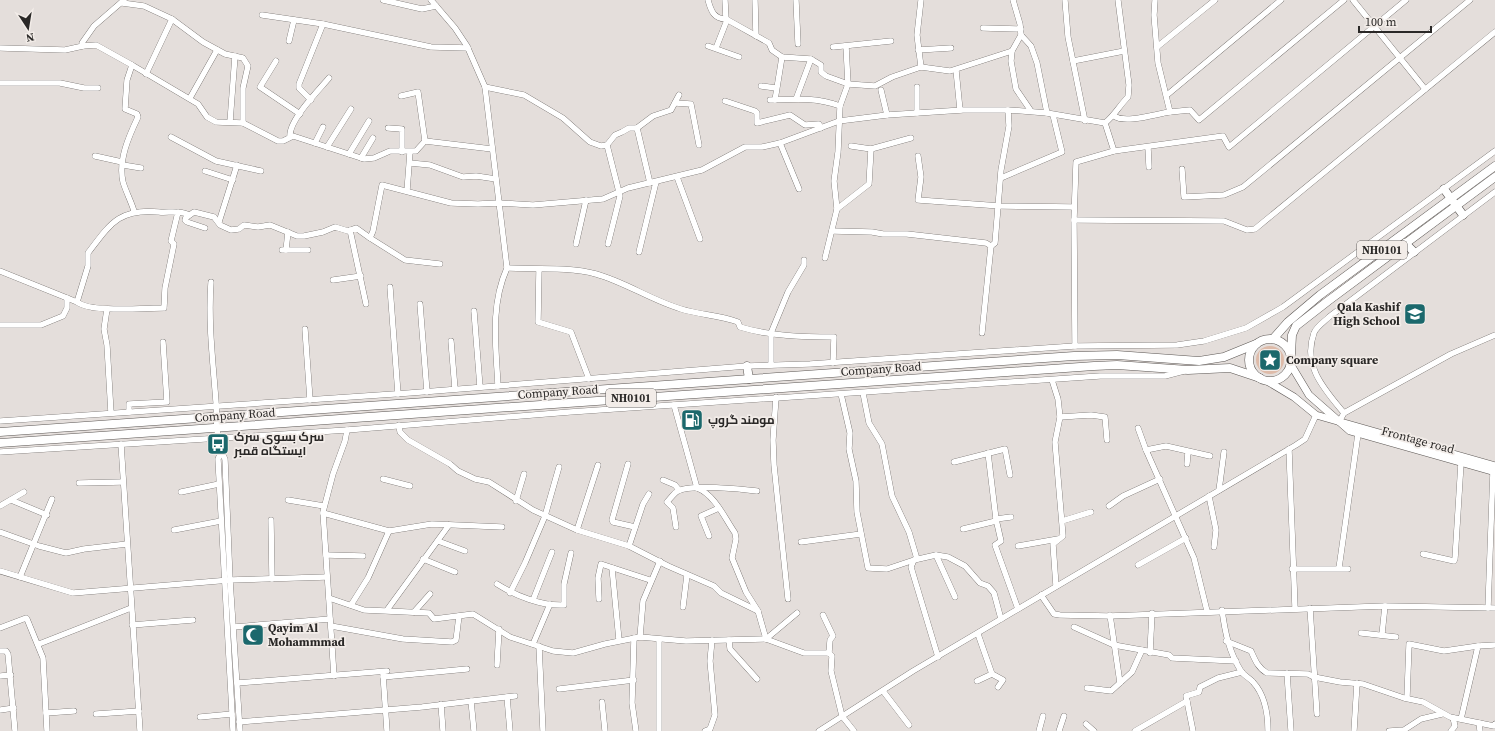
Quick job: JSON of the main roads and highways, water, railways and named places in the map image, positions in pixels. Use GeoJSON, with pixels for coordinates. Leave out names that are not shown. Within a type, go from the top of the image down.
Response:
{"type":"FeatureCollection","features":[{"type":"Feature","properties":{"kind":"highway","name":"NH0101"},"geometry":{"type":"LineString","coordinates":[[1291,366],[1290,354],[1292,335],[1296,326],[1405,244],[1495,166]]}},
{"type":"Feature","properties":{"kind":"highway","name":"NH0101"},"geometry":{"type":"LineString","coordinates":[[1256,344],[1261,340],[1273,339],[1288,322],[1320,295],[1453,202],[1495,177]]}},
{"type":"Feature","properties":{"kind":"highway"},"geometry":{"type":"LineString","coordinates":[[1444,189],[1463,215]]}},
{"type":"Feature","properties":{"kind":"highway"},"geometry":{"type":"LineString","coordinates":[[1405,244],[1414,252]]}},
{"type":"Feature","properties":{"kind":"highway"},"geometry":{"type":"LineString","coordinates":[[1273,339],[1284,344],[1290,354]]}},
{"type":"Feature","properties":{"kind":"highway"},"geometry":{"type":"LineString","coordinates":[[1256,344],[1250,352],[1249,362],[1252,372],[1263,380],[1275,380],[1283,376],[1291,366]]}},
{"type":"Feature","properties":{"kind":"highway","name":"Company Road"},"geometry":{"type":"LineString","coordinates":[[0,432],[217,418],[1093,355],[1118,354],[1199,361],[1224,357],[1256,344]]}},
{"type":"Feature","properties":{"kind":"highway","name":"Company Road"},"geometry":{"type":"LineString","coordinates":[[0,443],[1094,366],[1117,365],[1188,370],[1230,368],[1263,380]]}},
{"type":"Feature","properties":{"kind":"highway"},"geometry":{"type":"LineString","coordinates":[[747,366],[749,379]]}},
{"type":"Feature","properties":{"kind":"main road"},"geometry":{"type":"LineString","coordinates":[[1291,366],[1309,395],[1339,422]]}},
{"type":"Feature","properties":{"kind":"main road"},"geometry":{"type":"LineString","coordinates":[[1263,380],[1294,397],[1316,415],[1494,470]]}},
{"type":"Feature","properties":{"kind":"main road","name":"Frontage road"},"geometry":{"type":"LineString","coordinates":[[1339,422],[1350,431],[1358,434],[1461,463],[1494,470]]}},
{"type":"Feature","properties":{"kind":"place","name":"Qala Kashif High School"},"geometry":{"type":"Point","coordinates":[1415,314]}},
{"type":"Feature","properties":{"kind":"place","name":"Company square"},"geometry":{"type":"Point","coordinates":[1270,360]}},
{"type":"Feature","properties":{"kind":"place","name":"مومند گروپ"},"geometry":{"type":"Point","coordinates":[692,420]}},
{"type":"Feature","properties":{"kind":"place","name":"سرک بسوی سرک ایستگاه قمبر"},"geometry":{"type":"Point","coordinates":[218,444]}},
{"type":"Feature","properties":{"kind":"place","name":"Qayim Al Mohammmad"},"geometry":{"type":"Point","coordinates":[253,635]}}]}
